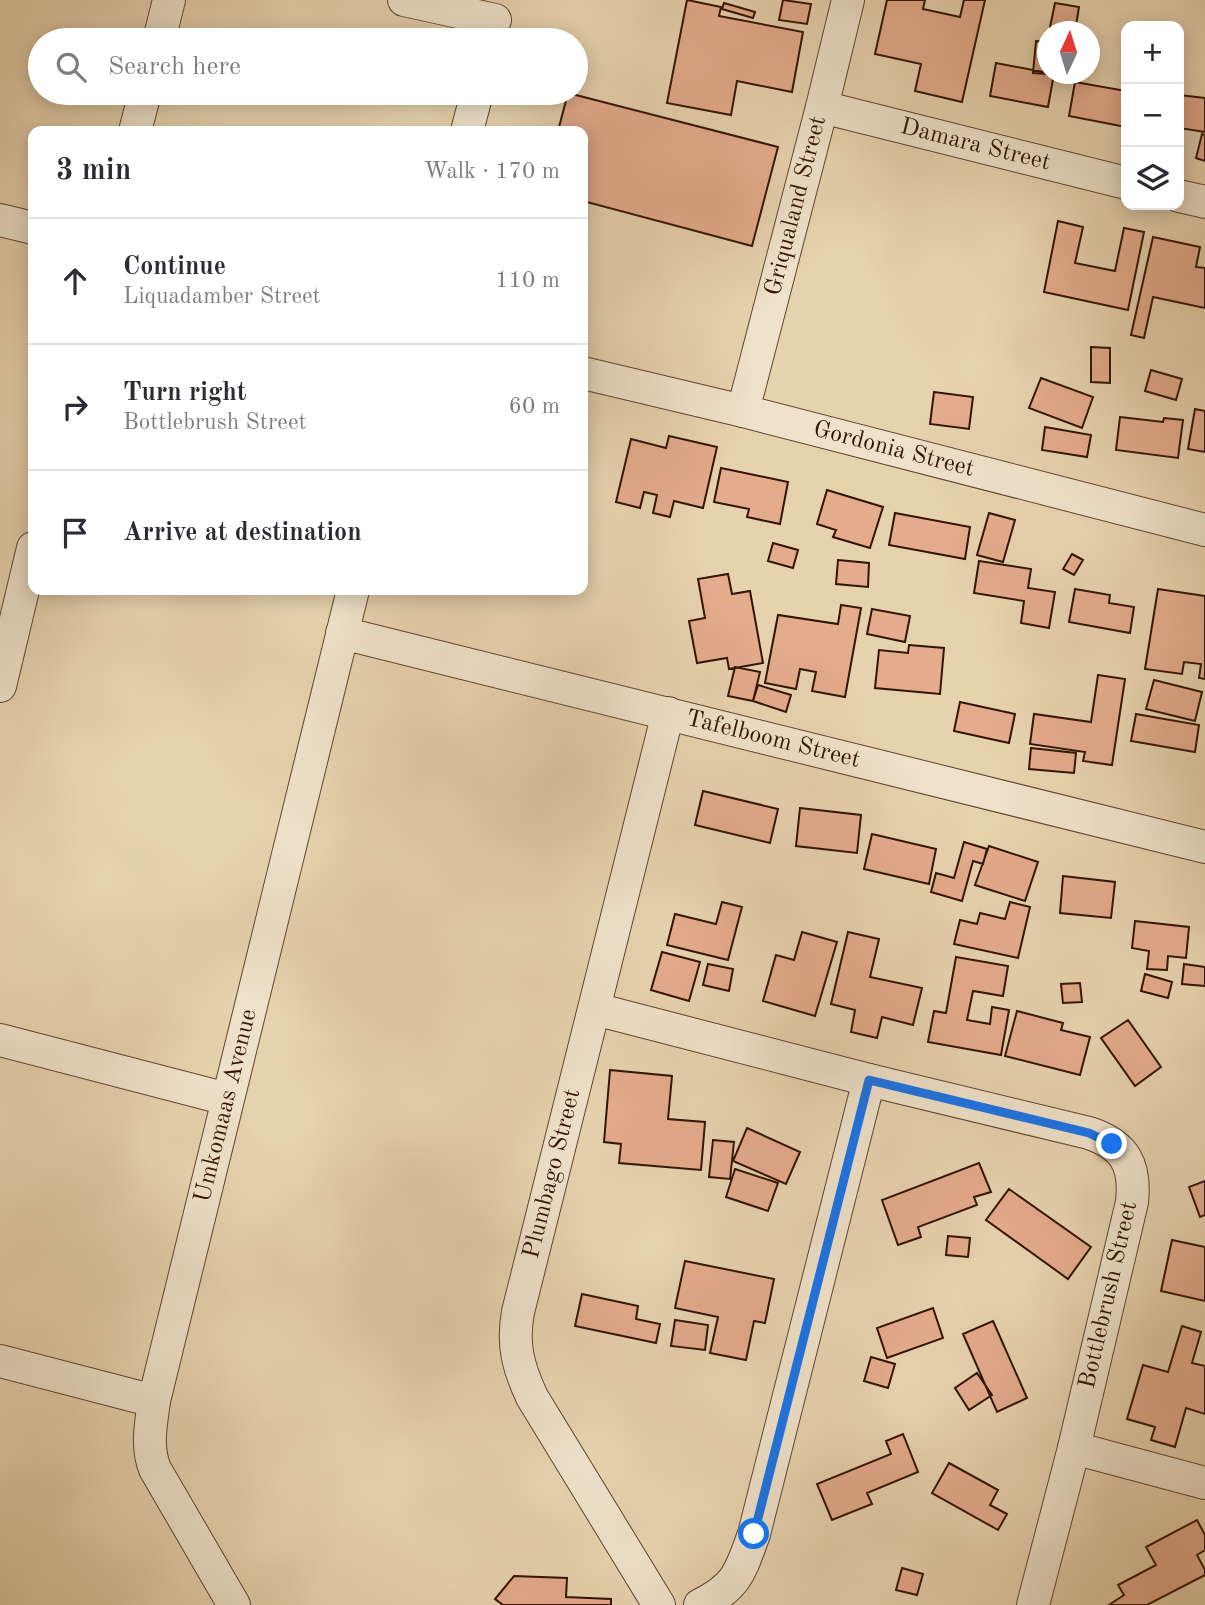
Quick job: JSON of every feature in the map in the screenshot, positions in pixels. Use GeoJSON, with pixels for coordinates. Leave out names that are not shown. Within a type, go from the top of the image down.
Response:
{"type":"FeatureCollection","features":[{"type":"Feature","properties":{"kind":"street"},"geometry":{"type":"LineString","coordinates":[[162,28],[169,0]]}},
{"type":"Feature","properties":{"kind":"street"},"geometry":{"type":"LineString","coordinates":[[404,0],[495,20]]}},
{"type":"Feature","properties":{"kind":"street","name":"Griqualand Street"},"geometry":{"type":"LineString","coordinates":[[743,411],[848,0]]}},
{"type":"Feature","properties":{"kind":"street"},"geometry":{"type":"LineString","coordinates":[[136,126],[142,105]]}},
{"type":"Feature","properties":{"kind":"street"},"geometry":{"type":"LineString","coordinates":[[468,126],[474,105]]}},
{"type":"Feature","properties":{"kind":"street","name":"Damara Street"},"geometry":{"type":"LineString","coordinates":[[822,107],[1121,182]]}},
{"type":"Feature","properties":{"kind":"street"},"geometry":{"type":"LineString","coordinates":[[1184,196],[1205,202]]}},
{"type":"Feature","properties":{"kind":"street"},"geometry":{"type":"LineString","coordinates":[[0,220],[28,227]]}},
{"type":"Feature","properties":{"kind":"street","name":"Gordonia Street"},"geometry":{"type":"LineString","coordinates":[[588,374],[743,411],[1205,530]]}},
{"type":"Feature","properties":{"kind":"street"},"geometry":{"type":"LineString","coordinates":[[0,686],[28,569]]}},
{"type":"Feature","properties":{"kind":"street","name":"Umkomaas Avenue"},"geometry":{"type":"LineString","coordinates":[[234,1605],[155,1469],[150,1454],[154,1401],[352,595]]}},
{"type":"Feature","properties":{"kind":"street","name":"Tafelboom Street"},"geometry":{"type":"LineString","coordinates":[[342,633],[1205,847]]}},
{"type":"Feature","properties":{"kind":"street","name":"Plumbago Street"},"geometry":{"type":"LineString","coordinates":[[659,1605],[532,1396],[517,1362],[515,1350],[518,1312],[668,713]]}},
{"type":"Feature","properties":{"kind":"street","name":"Bottlebrush Street"},"geometry":{"type":"LineString","coordinates":[[595,1009],[869,1080],[1089,1133],[1112,1144],[1131,1166],[1135,1181],[1132,1202],[1074,1448],[1033,1605]]}},
{"type":"Feature","properties":{"kind":"street"},"geometry":{"type":"LineString","coordinates":[[0,1040],[227,1099]]}},
{"type":"Feature","properties":{"kind":"street"},"geometry":{"type":"LineString","coordinates":[[700,1605],[723,1593],[735,1579],[754,1534],[869,1080]]}},
{"type":"Feature","properties":{"kind":"street"},"geometry":{"type":"LineString","coordinates":[[0,1361],[154,1401]]}},
{"type":"Feature","properties":{"kind":"street"},"geometry":{"type":"LineString","coordinates":[[1074,1448],[1205,1483]]}},
{"type":"Feature","properties":{"kind":"building"},"geometry":{"type":"Polygon","coordinates":[[[687,0],[721,7],[719,16],[803,32],[792,92],[737,81],[731,115],[667,103],[687,0]]]}},
{"type":"Feature","properties":{"kind":"building"},"geometry":{"type":"Polygon","coordinates":[[[783,0],[811,4],[807,24],[779,20],[783,0]]]}},
{"type":"Feature","properties":{"kind":"building"},"geometry":{"type":"Polygon","coordinates":[[[887,0],[925,0],[923,9],[960,17],[964,0],[985,0],[962,102],[915,91],[921,64],[875,54],[887,0]]]}},
{"type":"Feature","properties":{"kind":"building"},"geometry":{"type":"Polygon","coordinates":[[[724,3],[755,12],[753,18],[722,9],[724,3]]]}},
{"type":"Feature","properties":{"kind":"building"},"geometry":{"type":"Polygon","coordinates":[[[1055,3],[1079,7],[1077,21],[1051,21],[1055,3]]]}},
{"type":"Feature","properties":{"kind":"building"},"geometry":{"type":"Polygon","coordinates":[[[1036,41],[1037,41],[1037,73],[1033,73],[1036,41]]]}},
{"type":"Feature","properties":{"kind":"building"},"geometry":{"type":"Polygon","coordinates":[[[996,63],[1037,71],[1037,84],[1052,84],[1048,107],[990,96],[996,63]]]}},
{"type":"Feature","properties":{"kind":"building"},"geometry":{"type":"Polygon","coordinates":[[[1075,84],[1121,90],[1121,126],[1069,116],[1075,84]]]}},
{"type":"Feature","properties":{"kind":"building"},"geometry":{"type":"Polygon","coordinates":[[[1184,96],[1205,98],[1205,132],[1184,129],[1184,96]]]}},
{"type":"Feature","properties":{"kind":"building"},"geometry":{"type":"Polygon","coordinates":[[[588,98],[778,147],[752,246],[588,202],[588,126],[559,126],[565,105],[588,105],[588,98]]]}},
{"type":"Feature","properties":{"kind":"building"},"geometry":{"type":"Polygon","coordinates":[[[1202,134],[1205,135],[1205,161],[1196,158],[1202,134]]]}},
{"type":"Feature","properties":{"kind":"building"},"geometry":{"type":"Polygon","coordinates":[[[1058,221],[1083,227],[1075,263],[1115,271],[1124,228],[1144,232],[1128,310],[1044,292],[1058,221]]]}},
{"type":"Feature","properties":{"kind":"building"},"geometry":{"type":"Polygon","coordinates":[[[1153,237],[1200,247],[1196,267],[1205,268],[1205,308],[1153,297],[1144,338],[1131,335],[1153,237]]]}},
{"type":"Feature","properties":{"kind":"building"},"geometry":{"type":"Polygon","coordinates":[[[1091,347],[1110,348],[1110,383],[1091,382],[1091,347]]]}},
{"type":"Feature","properties":{"kind":"building"},"geometry":{"type":"Polygon","coordinates":[[[1151,370],[1182,379],[1176,400],[1145,391],[1151,370]]]}},
{"type":"Feature","properties":{"kind":"building"},"geometry":{"type":"Polygon","coordinates":[[[1041,378],[1093,397],[1082,428],[1029,408],[1041,378]]]}},
{"type":"Feature","properties":{"kind":"building"},"geometry":{"type":"Polygon","coordinates":[[[934,392],[973,397],[969,429],[930,424],[934,392]]]}},
{"type":"Feature","properties":{"kind":"building"},"geometry":{"type":"Polygon","coordinates":[[[1195,409],[1205,411],[1205,452],[1188,449],[1195,409]]]}},
{"type":"Feature","properties":{"kind":"building"},"geometry":{"type":"Polygon","coordinates":[[[1120,417],[1163,422],[1164,418],[1183,420],[1178,458],[1116,450],[1120,417]]]}},
{"type":"Feature","properties":{"kind":"building"},"geometry":{"type":"Polygon","coordinates":[[[1045,427],[1091,435],[1087,457],[1042,450],[1045,427]]]}},
{"type":"Feature","properties":{"kind":"building"},"geometry":{"type":"Polygon","coordinates":[[[669,436],[717,447],[703,508],[674,501],[670,517],[653,513],[657,495],[644,492],[640,508],[616,502],[631,439],[666,448],[669,436]]]}},
{"type":"Feature","properties":{"kind":"building"},"geometry":{"type":"Polygon","coordinates":[[[721,468],[788,482],[780,524],[747,517],[749,509],[714,502],[721,468]]]}},
{"type":"Feature","properties":{"kind":"building"},"geometry":{"type":"Polygon","coordinates":[[[827,490],[883,507],[870,548],[833,537],[836,530],[817,524],[827,490]]]}},
{"type":"Feature","properties":{"kind":"building"},"geometry":{"type":"Polygon","coordinates":[[[895,513],[970,527],[965,559],[889,545],[895,513]]]}},
{"type":"Feature","properties":{"kind":"building"},"geometry":{"type":"Polygon","coordinates":[[[989,513],[1015,520],[1003,562],[977,555],[989,513]]]}},
{"type":"Feature","properties":{"kind":"building"},"geometry":{"type":"Polygon","coordinates":[[[773,543],[798,550],[793,568],[768,561],[773,543]]]}},
{"type":"Feature","properties":{"kind":"building"},"geometry":{"type":"Polygon","coordinates":[[[1072,554],[1083,560],[1074,575],[1063,569],[1072,554]]]}},
{"type":"Feature","properties":{"kind":"building"},"geometry":{"type":"Polygon","coordinates":[[[838,560],[869,563],[868,587],[836,584],[838,560]]]}},
{"type":"Feature","properties":{"kind":"building"},"geometry":{"type":"Polygon","coordinates":[[[979,561],[1031,569],[1028,588],[1055,592],[1049,628],[1021,623],[1024,601],[974,593],[979,561]]]}},
{"type":"Feature","properties":{"kind":"building"},"geometry":{"type":"Polygon","coordinates":[[[728,574],[732,594],[750,591],[763,663],[729,669],[727,658],[697,663],[689,621],[705,618],[698,579],[728,574]]]}},
{"type":"Feature","properties":{"kind":"building"},"geometry":{"type":"Polygon","coordinates":[[[1075,589],[1110,595],[1109,603],[1134,607],[1130,633],[1069,622],[1075,589]]]}},
{"type":"Feature","properties":{"kind":"building"},"geometry":{"type":"Polygon","coordinates":[[[1158,589],[1205,596],[1205,679],[1199,678],[1201,664],[1184,662],[1182,674],[1145,669],[1158,589]]]}},
{"type":"Feature","properties":{"kind":"building"},"geometry":{"type":"Polygon","coordinates":[[[841,605],[861,608],[845,697],[812,691],[816,672],[800,669],[796,689],[765,683],[778,615],[838,624],[841,605]]]}},
{"type":"Feature","properties":{"kind":"building"},"geometry":{"type":"Polygon","coordinates":[[[872,609],[910,616],[905,642],[867,634],[872,609]]]}},
{"type":"Feature","properties":{"kind":"building"},"geometry":{"type":"Polygon","coordinates":[[[909,645],[944,648],[940,694],[875,688],[879,650],[908,653],[909,645]]]}},
{"type":"Feature","properties":{"kind":"building"},"geometry":{"type":"Polygon","coordinates":[[[735,667],[760,672],[753,701],[728,696],[735,667]]]}},
{"type":"Feature","properties":{"kind":"building"},"geometry":{"type":"Polygon","coordinates":[[[1098,675],[1125,679],[1112,765],[1083,761],[1085,752],[1030,744],[1034,714],[1091,722],[1098,675]]]}},
{"type":"Feature","properties":{"kind":"building"},"geometry":{"type":"Polygon","coordinates":[[[1154,680],[1202,692],[1195,721],[1146,709],[1154,680]]]}},
{"type":"Feature","properties":{"kind":"building"},"geometry":{"type":"Polygon","coordinates":[[[758,685],[791,695],[786,712],[753,701],[758,685]]]}},
{"type":"Feature","properties":{"kind":"building"},"geometry":{"type":"Polygon","coordinates":[[[960,702],[1015,714],[1009,743],[954,731],[960,702]]]}},
{"type":"Feature","properties":{"kind":"building"},"geometry":{"type":"Polygon","coordinates":[[[1136,714],[1199,725],[1195,752],[1131,741],[1136,714]]]}},
{"type":"Feature","properties":{"kind":"building"},"geometry":{"type":"Polygon","coordinates":[[[1031,748],[1076,753],[1074,773],[1029,769],[1031,748]]]}},
{"type":"Feature","properties":{"kind":"building"},"geometry":{"type":"Polygon","coordinates":[[[703,791],[778,809],[770,843],[695,825],[703,791]]]}},
{"type":"Feature","properties":{"kind":"building"},"geometry":{"type":"Polygon","coordinates":[[[800,808],[861,815],[857,853],[796,846],[800,808]]]}},
{"type":"Feature","properties":{"kind":"building"},"geometry":{"type":"Polygon","coordinates":[[[872,834],[936,849],[929,884],[864,869],[872,834]]]}},
{"type":"Feature","properties":{"kind":"building"},"geometry":{"type":"Polygon","coordinates":[[[964,842],[987,849],[983,864],[973,861],[962,901],[931,892],[936,873],[954,878],[964,842]]]}},
{"type":"Feature","properties":{"kind":"building"},"geometry":{"type":"Polygon","coordinates":[[[989,846],[1038,862],[1025,901],[975,885],[989,846]]]}},
{"type":"Feature","properties":{"kind":"building"},"geometry":{"type":"Polygon","coordinates":[[[1063,876],[1115,882],[1111,918],[1060,913],[1063,876]]]}},
{"type":"Feature","properties":{"kind":"building"},"geometry":{"type":"Polygon","coordinates":[[[722,902],[742,907],[728,960],[667,945],[675,914],[716,924],[722,902]]]}},
{"type":"Feature","properties":{"kind":"building"},"geometry":{"type":"Polygon","coordinates":[[[1010,902],[1030,907],[1018,958],[954,944],[960,920],[977,924],[980,913],[1005,919],[1010,902]]]}},
{"type":"Feature","properties":{"kind":"building"},"geometry":{"type":"Polygon","coordinates":[[[1135,921],[1189,927],[1186,958],[1168,956],[1167,970],[1147,969],[1149,951],[1132,948],[1135,921]]]}},
{"type":"Feature","properties":{"kind":"building"},"geometry":{"type":"Polygon","coordinates":[[[802,932],[837,942],[815,1016],[763,1001],[776,955],[794,960],[802,932]]]}},
{"type":"Feature","properties":{"kind":"building"},"geometry":{"type":"Polygon","coordinates":[[[848,932],[879,939],[870,977],[922,988],[913,1025],[882,1017],[877,1038],[851,1032],[855,1010],[831,1004],[848,932]]]}},
{"type":"Feature","properties":{"kind":"building"},"geometry":{"type":"Polygon","coordinates":[[[662,952],[700,962],[689,1001],[651,990],[662,952]]]}},
{"type":"Feature","properties":{"kind":"building"},"geometry":{"type":"Polygon","coordinates":[[[956,957],[1008,966],[1003,996],[973,991],[967,1020],[990,1024],[992,1007],[1009,1010],[1001,1055],[928,1042],[934,1011],[946,1013],[956,957]]]}},
{"type":"Feature","properties":{"kind":"building"},"geometry":{"type":"Polygon","coordinates":[[[708,964],[733,969],[729,991],[703,985],[708,964]]]}},
{"type":"Feature","properties":{"kind":"building"},"geometry":{"type":"Polygon","coordinates":[[[1184,964],[1205,967],[1205,986],[1182,984],[1184,964]]]}},
{"type":"Feature","properties":{"kind":"building"},"geometry":{"type":"Polygon","coordinates":[[[1145,974],[1172,982],[1168,998],[1141,991],[1145,974]]]}},
{"type":"Feature","properties":{"kind":"building"},"geometry":{"type":"Polygon","coordinates":[[[1080,983],[1082,1002],[1063,1003],[1061,984],[1080,983]]]}},
{"type":"Feature","properties":{"kind":"building"},"geometry":{"type":"Polygon","coordinates":[[[1017,1011],[1063,1023],[1061,1030],[1090,1037],[1080,1075],[1005,1056],[1017,1011]]]}},
{"type":"Feature","properties":{"kind":"building"},"geometry":{"type":"Polygon","coordinates":[[[1128,1020],[1161,1067],[1135,1086],[1101,1038],[1128,1020]]]}},
{"type":"Feature","properties":{"kind":"building"},"geometry":{"type":"Polygon","coordinates":[[[610,1070],[672,1076],[668,1119],[705,1122],[701,1170],[619,1163],[621,1144],[604,1142],[610,1070]]]}},
{"type":"Feature","properties":{"kind":"building"},"geometry":{"type":"Polygon","coordinates":[[[747,1128],[800,1152],[786,1184],[733,1161],[747,1128]]]}},
{"type":"Feature","properties":{"kind":"building"},"geometry":{"type":"Polygon","coordinates":[[[713,1140],[734,1142],[730,1179],[709,1177],[713,1140]]]}},
{"type":"Feature","properties":{"kind":"building"},"geometry":{"type":"Polygon","coordinates":[[[979,1163],[991,1192],[974,1197],[977,1205],[918,1227],[921,1237],[898,1245],[882,1200],[979,1163]]]}},
{"type":"Feature","properties":{"kind":"building"},"geometry":{"type":"Polygon","coordinates":[[[735,1169],[778,1183],[768,1211],[726,1197],[735,1169]]]}},
{"type":"Feature","properties":{"kind":"building"},"geometry":{"type":"Polygon","coordinates":[[[1205,1181],[1205,1215],[1200,1217],[1189,1187],[1205,1181]]]}},
{"type":"Feature","properties":{"kind":"building"},"geometry":{"type":"Polygon","coordinates":[[[1009,1189],[1091,1247],[1068,1279],[986,1220],[1009,1189]]]}},
{"type":"Feature","properties":{"kind":"building"},"geometry":{"type":"Polygon","coordinates":[[[948,1236],[970,1238],[968,1257],[946,1255],[948,1236]]]}},
{"type":"Feature","properties":{"kind":"building"},"geometry":{"type":"Polygon","coordinates":[[[1172,1240],[1205,1247],[1205,1301],[1161,1291],[1172,1240]]]}},
{"type":"Feature","properties":{"kind":"building"},"geometry":{"type":"Polygon","coordinates":[[[685,1261],[774,1279],[765,1323],[754,1321],[746,1360],[710,1353],[718,1317],[675,1308],[685,1261]]]}},
{"type":"Feature","properties":{"kind":"building"},"geometry":{"type":"Polygon","coordinates":[[[582,1294],[638,1306],[636,1319],[660,1324],[656,1343],[575,1326],[582,1294]]]}},
{"type":"Feature","properties":{"kind":"building"},"geometry":{"type":"Polygon","coordinates":[[[933,1308],[943,1338],[887,1358],[877,1328],[933,1308]]]}},
{"type":"Feature","properties":{"kind":"building"},"geometry":{"type":"Polygon","coordinates":[[[675,1320],[708,1325],[705,1350],[671,1346],[675,1320]]]}},
{"type":"Feature","properties":{"kind":"building"},"geometry":{"type":"Polygon","coordinates":[[[993,1321],[1027,1398],[997,1412],[963,1334],[993,1321]]]}},
{"type":"Feature","properties":{"kind":"building"},"geometry":{"type":"Polygon","coordinates":[[[1182,1326],[1201,1332],[1192,1363],[1205,1366],[1205,1414],[1186,1408],[1175,1447],[1151,1440],[1155,1427],[1127,1419],[1143,1365],[1168,1372],[1182,1326]]]}},
{"type":"Feature","properties":{"kind":"building"},"geometry":{"type":"Polygon","coordinates":[[[871,1357],[895,1364],[888,1388],[864,1381],[871,1357]]]}},
{"type":"Feature","properties":{"kind":"building"},"geometry":{"type":"Polygon","coordinates":[[[977,1373],[992,1395],[969,1410],[955,1388],[977,1373]]]}},
{"type":"Feature","properties":{"kind":"building"},"geometry":{"type":"Polygon","coordinates":[[[903,1434],[918,1472],[867,1493],[872,1504],[832,1520],[817,1484],[891,1454],[886,1441],[903,1434]]]}},
{"type":"Feature","properties":{"kind":"building"},"geometry":{"type":"Polygon","coordinates":[[[949,1463],[998,1490],[990,1505],[1007,1514],[998,1530],[932,1493],[949,1463]]]}},
{"type":"Feature","properties":{"kind":"building"},"geometry":{"type":"Polygon","coordinates":[[[1197,1520],[1205,1535],[1205,1550],[1197,1555],[1205,1575],[1147,1605],[1109,1605],[1124,1595],[1118,1585],[1156,1565],[1146,1547],[1197,1520]]]}},
{"type":"Feature","properties":{"kind":"building"},"geometry":{"type":"Polygon","coordinates":[[[902,1568],[923,1574],[917,1595],[896,1590],[902,1568]]]}},
{"type":"Feature","properties":{"kind":"building"},"geometry":{"type":"Polygon","coordinates":[[[514,1576],[567,1578],[566,1597],[611,1599],[611,1605],[503,1605],[495,1599],[514,1576]]]}},
{"type":"Feature","properties":{"kind":"route"},"geometry":{"type":"LineString","coordinates":[[754,1534],[869,1080],[1089,1133],[1112,1144]]}}]}
